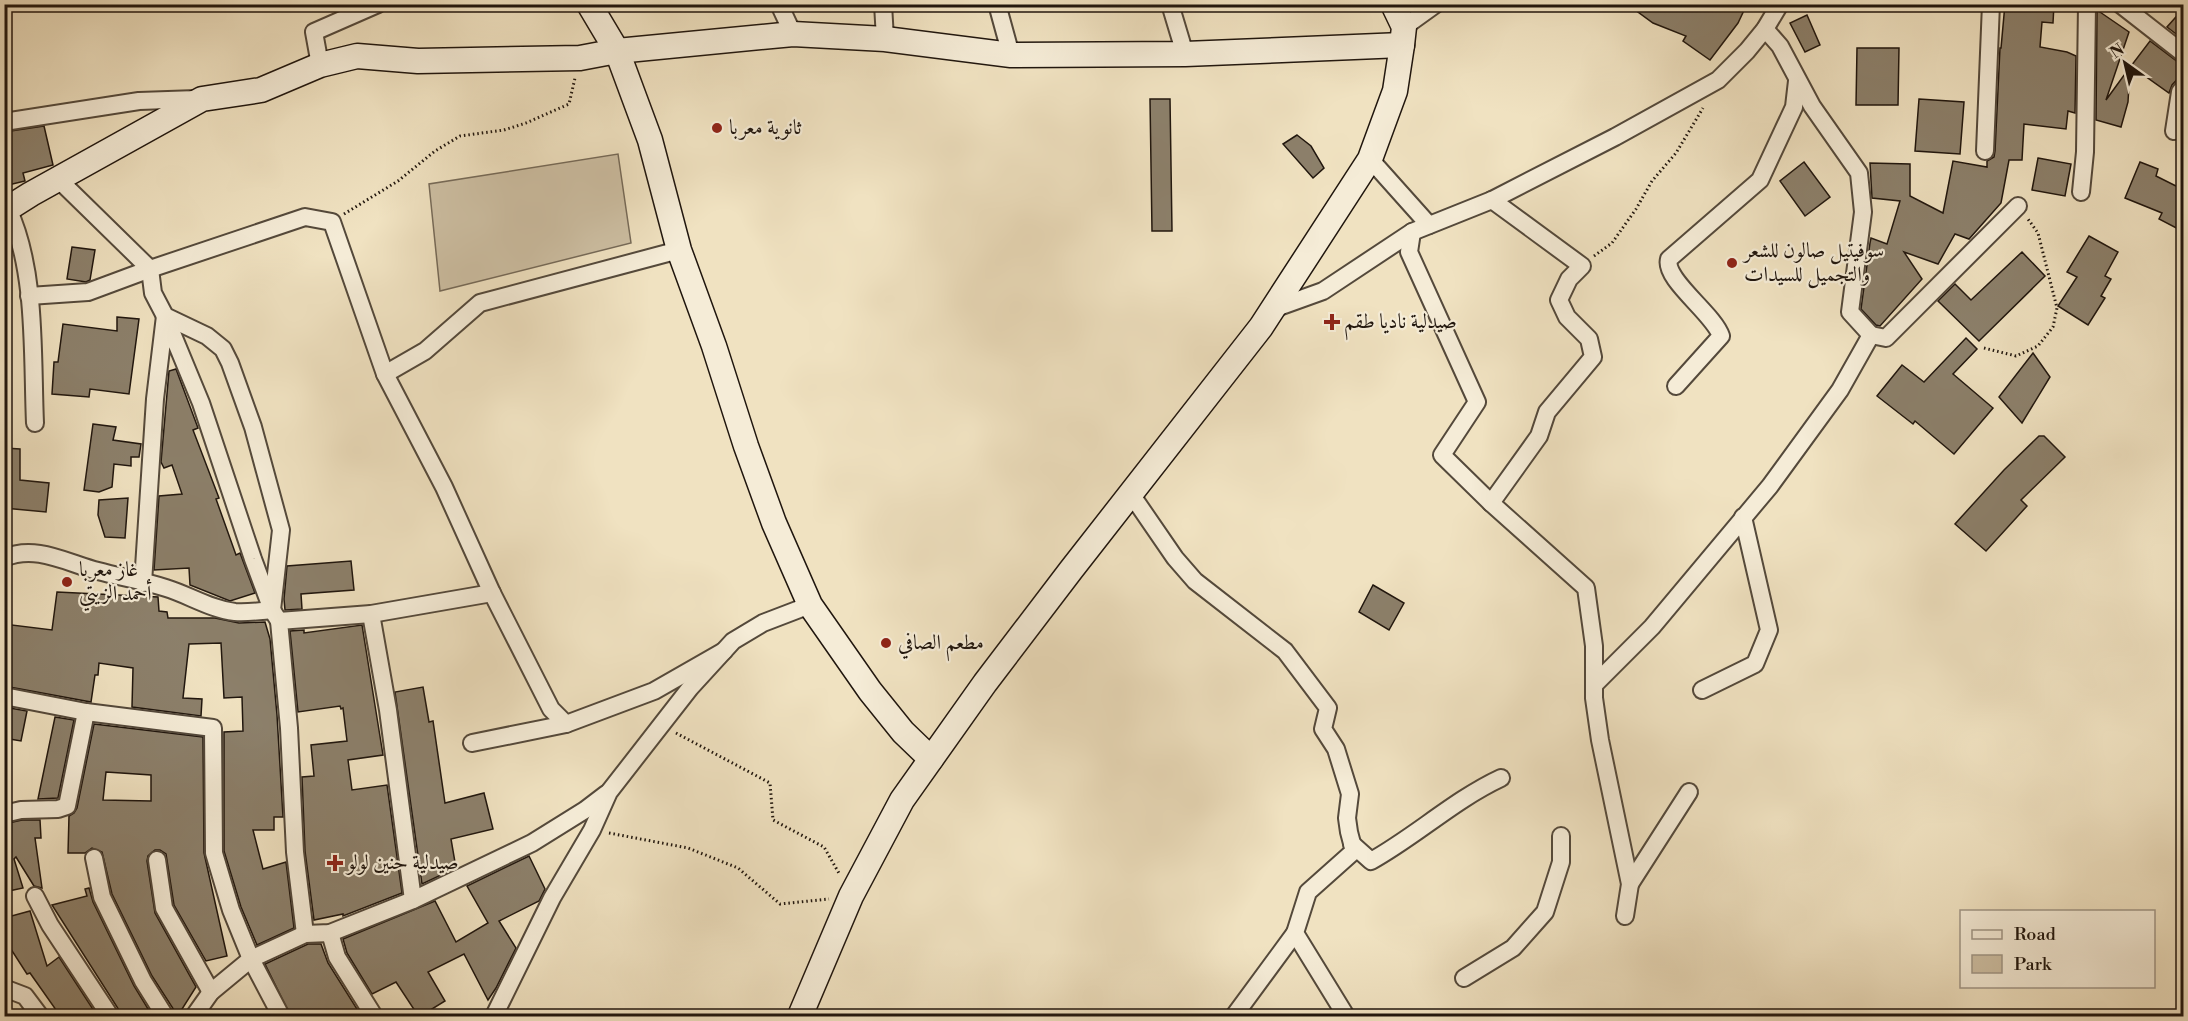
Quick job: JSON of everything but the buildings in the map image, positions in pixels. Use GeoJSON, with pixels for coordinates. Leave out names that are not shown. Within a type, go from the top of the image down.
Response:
{"type":"FeatureCollection","features":[{"type":"Feature","properties":{"kind":"main road"},"geometry":{"type":"LineString","coordinates":[[589,4],[617,51],[650,140],[679,250],[714,346],[746,446],[770,512],[810,606],[870,691],[903,732],[931,759]]}},
{"type":"Feature","properties":{"kind":"main road"},"geometry":{"type":"LineString","coordinates":[[800,1017],[851,896],[902,800],[1000,664],[1273,309],[1370,159],[1395,91],[1403,36],[1393,4]]}},
{"type":"Feature","properties":{"kind":"main road"},"geometry":{"type":"LineString","coordinates":[[6,210],[202,99],[261,90],[320,65],[357,56],[418,61],[580,58],[617,51],[793,34],[885,39],[1011,55],[1185,54],[1403,36]]}},
{"type":"Feature","properties":{"kind":"street"},"geometry":{"type":"LineString","coordinates":[[320,65],[314,32],[378,4]]}},
{"type":"Feature","properties":{"kind":"street"},"geometry":{"type":"LineString","coordinates":[[778,4],[793,34]]}},
{"type":"Feature","properties":{"kind":"street"},"geometry":{"type":"LineString","coordinates":[[883,4],[885,39]]}},
{"type":"Feature","properties":{"kind":"street"},"geometry":{"type":"LineString","coordinates":[[997,4],[1011,55]]}},
{"type":"Feature","properties":{"kind":"street"},"geometry":{"type":"LineString","coordinates":[[1170,4],[1185,54]]}},
{"type":"Feature","properties":{"kind":"street"},"geometry":{"type":"LineString","coordinates":[[1403,36],[1436,4]]}},
{"type":"Feature","properties":{"kind":"street"},"geometry":{"type":"LineString","coordinates":[[1273,309],[1323,291],[1412,232],[1492,200],[1615,137],[1718,80],[1765,29],[1780,4]]}},
{"type":"Feature","properties":{"kind":"street"},"geometry":{"type":"LineString","coordinates":[[1985,151],[1991,4]]}},
{"type":"Feature","properties":{"kind":"street"},"geometry":{"type":"LineString","coordinates":[[2081,192],[2085,152],[2087,4]]}},
{"type":"Feature","properties":{"kind":"street"},"geometry":{"type":"LineString","coordinates":[[2120,4],[2184,54]]}},
{"type":"Feature","properties":{"kind":"street"},"geometry":{"type":"LineString","coordinates":[[1765,29],[1780,46],[1812,106],[1859,172],[1863,212],[1850,312],[1871,335],[1886,339],[2018,206]]}},
{"type":"Feature","properties":{"kind":"street"},"geometry":{"type":"LineString","coordinates":[[1676,386],[1721,336],[1699,305],[1671,273],[1669,258],[1760,180],[1794,107],[1797,81]]}},
{"type":"Feature","properties":{"kind":"street"},"geometry":{"type":"LineString","coordinates":[[2174,131],[2180,92],[2184,87]]}},
{"type":"Feature","properties":{"kind":"street"},"geometry":{"type":"LineString","coordinates":[[4,123],[139,101],[202,99]]}},
{"type":"Feature","properties":{"kind":"street"},"geometry":{"type":"LineString","coordinates":[[1370,159],[1429,225]]}},
{"type":"Feature","properties":{"kind":"street"},"geometry":{"type":"LineString","coordinates":[[58,179],[150,269],[153,293],[201,403],[253,559],[276,615]]}},
{"type":"Feature","properties":{"kind":"street"},"geometry":{"type":"LineString","coordinates":[[1491,503],[1539,436],[1547,412],[1593,357],[1589,339],[1567,317],[1559,300],[1569,279],[1582,266],[1492,200]]}},
{"type":"Feature","properties":{"kind":"street"},"geometry":{"type":"LineString","coordinates":[[6,210],[16,227],[28,276],[35,423]]}},
{"type":"Feature","properties":{"kind":"street"},"geometry":{"type":"LineString","coordinates":[[29,296],[88,292],[305,217],[332,222],[385,374],[444,487],[492,593],[551,709],[566,724]]}},
{"type":"Feature","properties":{"kind":"street"},"geometry":{"type":"LineString","coordinates":[[1412,232],[1409,252],[1477,402],[1442,455],[1491,503],[1586,588],[1594,646],[1596,683],[1594,698],[1599,740],[1630,884],[1626,916]]}},
{"type":"Feature","properties":{"kind":"street"},"geometry":{"type":"LineString","coordinates":[[385,374],[425,351],[480,303],[679,250]]}},
{"type":"Feature","properties":{"kind":"street"},"geometry":{"type":"LineString","coordinates":[[143,583],[155,399],[165,316]]}},
{"type":"Feature","properties":{"kind":"street"},"geometry":{"type":"LineString","coordinates":[[165,316],[207,336],[223,349],[253,427],[281,530],[276,615],[289,728],[295,852],[305,934]]}},
{"type":"Feature","properties":{"kind":"street"},"geometry":{"type":"LineString","coordinates":[[1596,683],[1652,627],[1770,486],[1840,390],[1871,335]]}},
{"type":"Feature","properties":{"kind":"street"},"geometry":{"type":"LineString","coordinates":[[1131,494],[1175,558],[1195,581],[1285,651],[1328,708],[1323,729],[1336,748],[1350,794],[1347,818],[1354,851],[1308,892],[1295,933],[1234,1017]]}},
{"type":"Feature","properties":{"kind":"street"},"geometry":{"type":"LineString","coordinates":[[1702,690],[1755,664],[1770,630],[1743,517]]}},
{"type":"Feature","properties":{"kind":"street"},"geometry":{"type":"LineString","coordinates":[[4,558],[18,553],[40,554],[166,588],[213,607],[236,612],[276,615],[371,614],[492,593]]}},
{"type":"Feature","properties":{"kind":"street"},"geometry":{"type":"LineString","coordinates":[[494,1017],[552,898],[592,830],[609,792],[690,688],[733,641],[763,623],[810,606]]}},
{"type":"Feature","properties":{"kind":"street"},"geometry":{"type":"LineString","coordinates":[[371,614],[388,710],[413,900]]}},
{"type":"Feature","properties":{"kind":"street"},"geometry":{"type":"LineString","coordinates":[[472,743],[566,724],[654,691],[724,651]]}},
{"type":"Feature","properties":{"kind":"street"},"geometry":{"type":"LineString","coordinates":[[4,696],[86,712],[213,728],[214,852],[231,910],[251,959],[281,1017]]}},
{"type":"Feature","properties":{"kind":"street"},"geometry":{"type":"LineString","coordinates":[[4,814],[21,810],[58,809],[67,806],[86,712]]}},
{"type":"Feature","properties":{"kind":"street"},"geometry":{"type":"LineString","coordinates":[[1352,844],[1371,861],[1395,848],[1447,810],[1501,778]]}},
{"type":"Feature","properties":{"kind":"street"},"geometry":{"type":"LineString","coordinates":[[194,1017],[211,992],[251,959],[305,934],[330,933],[413,900],[532,843],[609,792]]}},
{"type":"Feature","properties":{"kind":"street"},"geometry":{"type":"LineString","coordinates":[[1630,884],[1689,792]]}},
{"type":"Feature","properties":{"kind":"street"},"geometry":{"type":"LineString","coordinates":[[1464,978],[1513,948],[1545,912],[1561,862],[1561,836]]}},
{"type":"Feature","properties":{"kind":"street"},"geometry":{"type":"LineString","coordinates":[[94,858],[102,897],[143,981],[165,1017]]}},
{"type":"Feature","properties":{"kind":"street"},"geometry":{"type":"LineString","coordinates":[[158,860],[164,908],[211,992]]}},
{"type":"Feature","properties":{"kind":"street"},"geometry":{"type":"LineString","coordinates":[[35,896],[50,925],[110,1017]]}},
{"type":"Feature","properties":{"kind":"street"},"geometry":{"type":"LineString","coordinates":[[330,933],[337,957],[374,1017]]}},
{"type":"Feature","properties":{"kind":"street"},"geometry":{"type":"LineString","coordinates":[[1295,933],[1346,1017]]}},
{"type":"Feature","properties":{"kind":"street"},"geometry":{"type":"LineString","coordinates":[[4,988],[25,996],[40,1017]]}},
{"type":"Feature","properties":{"kind":"path"},"geometry":{"type":"LineString","coordinates":[[332,222],[398,181],[435,151],[460,136],[515,127],[568,104],[580,58]]}},
{"type":"Feature","properties":{"kind":"path"},"geometry":{"type":"LineString","coordinates":[[1582,266],[1612,243],[1652,181],[1676,153],[1703,108],[1702,88]]}},
{"type":"Feature","properties":{"kind":"path"},"geometry":{"type":"LineString","coordinates":[[1984,348],[2016,356],[2038,346],[2054,327],[2057,308],[2038,233],[2018,206]]}},
{"type":"Feature","properties":{"kind":"path"},"geometry":{"type":"LineString","coordinates":[[592,830],[688,848],[738,868],[780,904],[851,896],[824,847],[773,820],[770,783],[662,725]]}},
{"type":"Feature","properties":{"kind":"green space"},"geometry":{"type":"Polygon","coordinates":[[[618,154],[631,243],[440,291],[429,184],[618,154]]]}},
{"type":"Feature","properties":{"kind":"place","name":"ثانوية معربا"},"geometry":{"type":"Point","coordinates":[717,128]}},
{"type":"Feature","properties":{"kind":"place","name":"سوفيتيل صالون للشعر والتجميل للسيدات"},"geometry":{"type":"Point","coordinates":[1732,263]}},
{"type":"Feature","properties":{"kind":"place","name":"صيدلية ناديا طقم"},"geometry":{"type":"Point","coordinates":[1332,322]}},
{"type":"Feature","properties":{"kind":"place","name":"غاز معربا أحمد الزيتي"},"geometry":{"type":"Point","coordinates":[67,582]}},
{"type":"Feature","properties":{"kind":"place","name":"مطعم الصافي"},"geometry":{"type":"Point","coordinates":[886,643]}},
{"type":"Feature","properties":{"kind":"place","name":"صيدلية حنين لولو"},"geometry":{"type":"Point","coordinates":[335,863]}}]}
